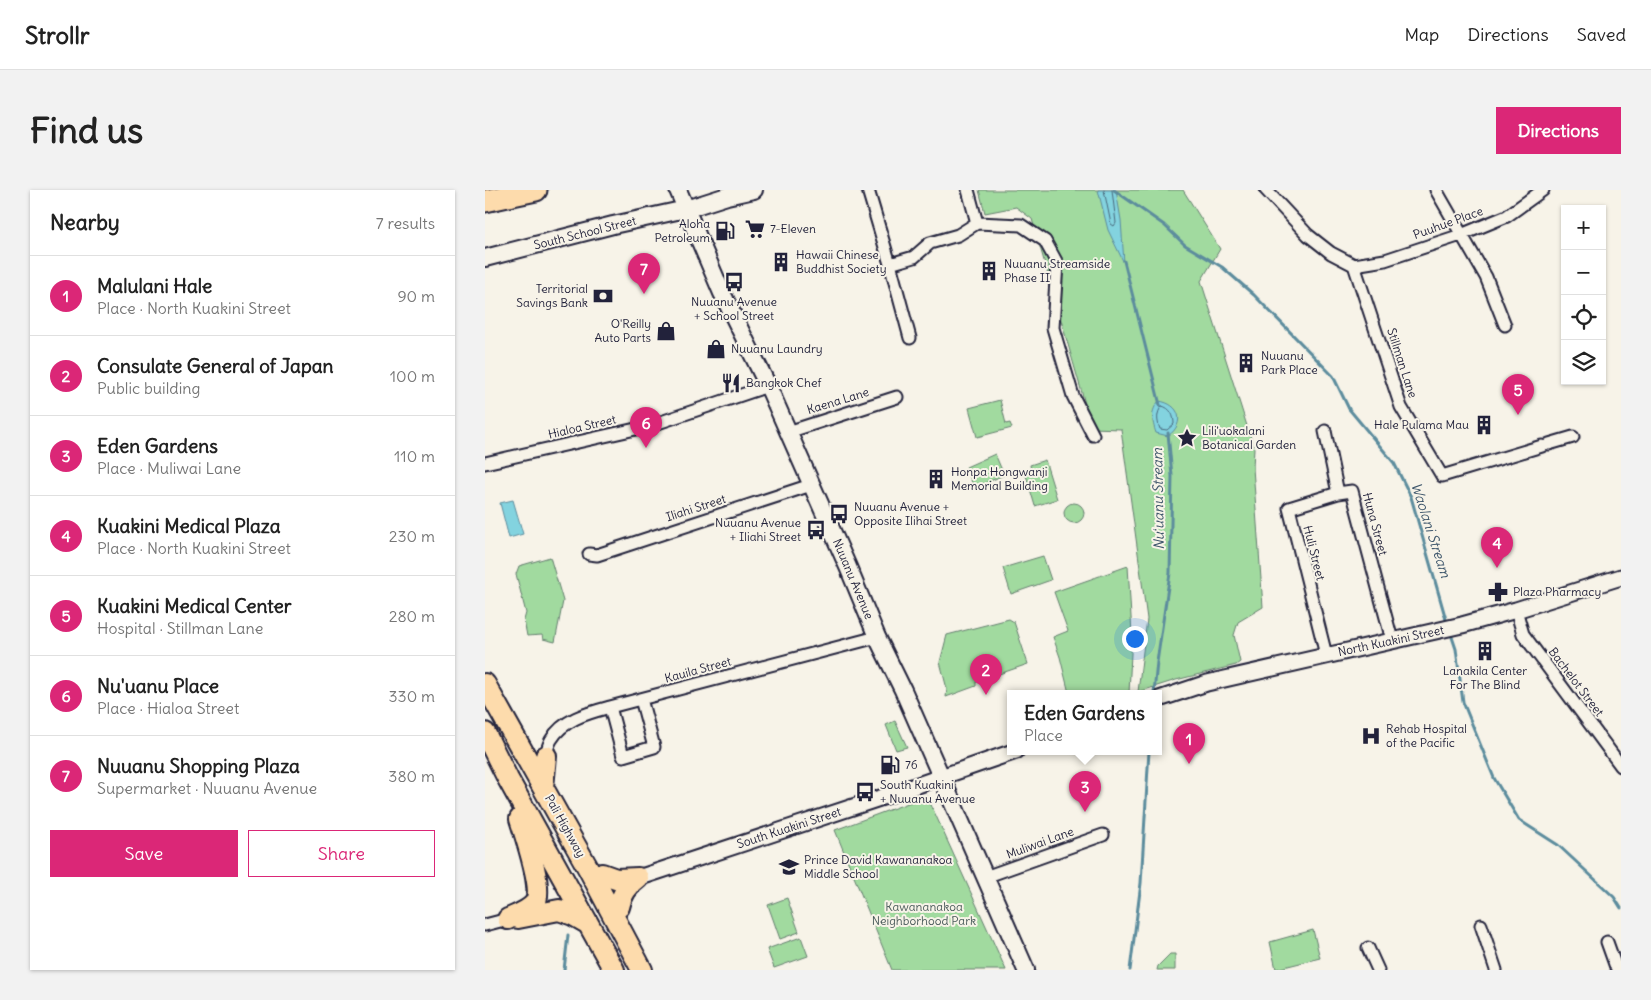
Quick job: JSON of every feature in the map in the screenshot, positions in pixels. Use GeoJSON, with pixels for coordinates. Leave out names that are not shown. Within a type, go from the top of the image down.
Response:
{"type":"FeatureCollection","features":[{"type":"Feature","properties":{"kind":"highway"},"geometry":{"type":"LineString","coordinates":[[485,200],[536,190]]}},
{"type":"Feature","properties":{"kind":"highway","name":"Pali Highway"},"geometry":{"type":"LineString","coordinates":[[485,684],[607,902],[642,970]]}},
{"type":"Feature","properties":{"kind":"highway"},"geometry":{"type":"LineString","coordinates":[[485,733],[508,779],[614,970]]}},
{"type":"Feature","properties":{"kind":"highway"},"geometry":{"type":"LineString","coordinates":[[543,787],[546,756]]}},
{"type":"Feature","properties":{"kind":"highway"},"geometry":{"type":"LineString","coordinates":[[508,779],[525,833],[538,886],[536,902],[529,909],[508,919]]}},
{"type":"Feature","properties":{"kind":"highway"},"geometry":{"type":"LineString","coordinates":[[558,813],[569,815],[652,970]]}},
{"type":"Feature","properties":{"kind":"highway"},"geometry":{"type":"LineString","coordinates":[[602,874],[616,879],[638,878]]}},
{"type":"Feature","properties":{"kind":"highway"},"geometry":{"type":"LineString","coordinates":[[619,907],[621,897],[626,889],[638,878]]}},
{"type":"Feature","properties":{"kind":"highway"},"geometry":{"type":"LineString","coordinates":[[508,919],[559,910],[573,915],[587,924]]}},
{"type":"Feature","properties":{"kind":"highway"},"geometry":{"type":"LineString","coordinates":[[600,946],[605,970]]}},
{"type":"Feature","properties":{"kind":"main road","name":"Nuuanu Avenue"},"geometry":{"type":"LineString","coordinates":[[678,190],[722,293],[768,386],[877,637],[903,690],[940,778],[1026,970]]}},
{"type":"Feature","properties":{"kind":"main road","name":"South School Street"},"geometry":{"type":"LineString","coordinates":[[485,258],[613,225],[686,209],[754,190]]}},
{"type":"Feature","properties":{"kind":"street"},"geometry":{"type":"LineString","coordinates":[[868,190],[910,338]]}},
{"type":"Feature","properties":{"kind":"street"},"geometry":{"type":"LineString","coordinates":[[968,190],[977,223]]}},
{"type":"Feature","properties":{"kind":"street"},"geometry":{"type":"LineString","coordinates":[[1266,190],[1308,235],[1331,253],[1354,265]]}},
{"type":"Feature","properties":{"kind":"street"},"geometry":{"type":"LineString","coordinates":[[1436,190],[1486,277],[1505,325]]}},
{"type":"Feature","properties":{"kind":"street","name":"Puuhue Place"},"geometry":{"type":"LineString","coordinates":[[1354,265],[1385,260],[1461,235],[1507,216],[1543,190]]}},
{"type":"Feature","properties":{"kind":"street"},"geometry":{"type":"LineString","coordinates":[[890,264],[914,257],[930,243],[958,235],[977,223],[1021,226],[1045,241],[1057,263],[1053,328],[1073,396],[1093,435]]}},
{"type":"Feature","properties":{"kind":"street","name":"Stillman Lane"},"geometry":{"type":"LineString","coordinates":[[1354,265],[1401,407],[1442,476],[1573,437]]}},
{"type":"Feature","properties":{"kind":"street","name":"Hialoa Street"},"geometry":{"type":"LineString","coordinates":[[485,463],[649,426],[768,386]]}},
{"type":"Feature","properties":{"kind":"street","name":"Kaena Lane"},"geometry":{"type":"LineString","coordinates":[[788,432],[897,398]]}},
{"type":"Feature","properties":{"kind":"street"},"geometry":{"type":"LineString","coordinates":[[1325,431],[1338,494]]}},
{"type":"Feature","properties":{"kind":"street","name":"Iliahi Street"},"geometry":{"type":"LineString","coordinates":[[589,554],[597,555],[811,485]]}},
{"type":"Feature","properties":{"kind":"street","name":"Huna Street"},"geometry":{"type":"LineString","coordinates":[[1338,494],[1352,491],[1392,640]]}},
{"type":"Feature","properties":{"kind":"street","name":"Huli Street"},"geometry":{"type":"LineString","coordinates":[[1326,655],[1289,508],[1338,494]]}},
{"type":"Feature","properties":{"kind":"street","name":"North Kuakini Street"},"geometry":{"type":"LineString","coordinates":[[1162,698],[1207,683],[1429,633],[1516,610],[1621,576]]}},
{"type":"Feature","properties":{"kind":"street","name":"Bachelot Street"},"geometry":{"type":"LineString","coordinates":[[1516,610],[1523,634],[1621,766]]}},
{"type":"Feature","properties":{"kind":"street","name":"Kauila Street"},"geometry":{"type":"LineString","coordinates":[[546,756],[550,741],[561,728],[577,717],[609,706],[877,637]]}},
{"type":"Feature","properties":{"kind":"street"},"geometry":{"type":"LineString","coordinates":[[609,706],[623,756],[654,747],[641,699]]}},
{"type":"Feature","properties":{"kind":"street"},"geometry":{"type":"LineString","coordinates":[[940,778],[1007,754]]}},
{"type":"Feature","properties":{"kind":"street","name":"South Kuakini Street"},"geometry":{"type":"LineString","coordinates":[[638,878],[940,778]]}},
{"type":"Feature","properties":{"kind":"street","name":"Muliwai Lane"},"geometry":{"type":"LineString","coordinates":[[985,877],[1103,835]]}},
{"type":"Feature","properties":{"kind":"street"},"geometry":{"type":"LineString","coordinates":[[485,925],[508,919]]}},
{"type":"Feature","properties":{"kind":"street"},"geometry":{"type":"LineString","coordinates":[[1481,925],[1496,970]]}},
{"type":"Feature","properties":{"kind":"street"},"geometry":{"type":"LineString","coordinates":[[1607,942],[1617,970]]}},
{"type":"Feature","properties":{"kind":"street"},"geometry":{"type":"LineString","coordinates":[[1368,948],[1378,970]]}},
{"type":"Feature","properties":{"kind":"green space","name":"Lili'uokalani Botanical Garden"},"geometry":{"type":"Polygon","coordinates":[[[979,190],[1183,190],[1220,249],[1201,281],[1254,448],[1253,468],[1263,607],[1238,622],[1234,635],[1240,662],[1236,665],[1144,690],[1138,690],[1147,619],[1121,429],[1092,428],[1032,219],[1016,207],[985,213],[979,190]]]}},
{"type":"Feature","properties":{"kind":"green space"},"geometry":{"type":"Polygon","coordinates":[[[1000,400],[1006,424],[1010,423],[1012,428],[977,437],[969,408],[1000,400]]]}},
{"type":"Feature","properties":{"kind":"green space"},"geometry":{"type":"Polygon","coordinates":[[[995,454],[1004,475],[974,488],[966,467],[995,454]]]}},
{"type":"Feature","properties":{"kind":"green space"},"geometry":{"type":"Polygon","coordinates":[[[1045,460],[1057,499],[1035,506],[1025,472],[1031,470],[1030,465],[1045,460]]]}},
{"type":"Feature","properties":{"kind":"green space"},"geometry":{"type":"Polygon","coordinates":[[[1074,503],[1081,506],[1084,513],[1081,520],[1074,523],[1067,520],[1064,513],[1067,506],[1074,503]]]}},
{"type":"Feature","properties":{"kind":"green space"},"geometry":{"type":"Polygon","coordinates":[[[1043,556],[1051,580],[1011,594],[1003,568],[1043,556]]]}},
{"type":"Feature","properties":{"kind":"green space"},"geometry":{"type":"Polygon","coordinates":[[[550,557],[563,601],[555,642],[543,639],[542,635],[527,636],[524,620],[526,613],[516,574],[519,566],[550,557]]]}},
{"type":"Feature","properties":{"kind":"green space"},"geometry":{"type":"Polygon","coordinates":[[[1128,566],[1132,634],[1129,690],[1068,690],[1053,637],[1068,631],[1054,592],[1128,566]]]}},
{"type":"Feature","properties":{"kind":"green space"},"geometry":{"type":"Polygon","coordinates":[[[1009,619],[1014,622],[1028,664],[976,682],[976,686],[946,697],[947,689],[940,662],[947,635],[1009,619]]]}},
{"type":"Feature","properties":{"kind":"green space"},"geometry":{"type":"Polygon","coordinates":[[[895,721],[907,747],[896,750],[886,725],[895,721]]]}},
{"type":"Feature","properties":{"kind":"green space","name":"Kawananakoa Neighborhood Park"},"geometry":{"type":"Polygon","coordinates":[[[927,796],[1006,970],[892,970],[835,830],[927,796]]]}},
{"type":"Feature","properties":{"kind":"green space"},"geometry":{"type":"Polygon","coordinates":[[[787,898],[799,932],[780,939],[768,905],[787,898]]]}},
{"type":"Feature","properties":{"kind":"green space"},"geometry":{"type":"Polygon","coordinates":[[[1313,930],[1320,958],[1276,969],[1270,942],[1313,930]]]}},
{"type":"Feature","properties":{"kind":"green space"},"geometry":{"type":"Polygon","coordinates":[[[801,937],[808,956],[774,968],[767,949],[801,937]]]}},
{"type":"Feature","properties":{"kind":"green space"},"geometry":{"type":"Polygon","coordinates":[[[1170,954],[1175,954],[1175,970],[1157,970],[1158,966],[1170,954]]]}},
{"type":"Feature","properties":{"kind":"water"},"geometry":{"type":"Polygon","coordinates":[[[1098,190],[1116,190],[1121,220],[1124,263],[1108,230],[1098,190]]]}},
{"type":"Feature","properties":{"kind":"water"},"geometry":{"type":"Polygon","coordinates":[[[1159,401],[1172,406],[1178,415],[1177,425],[1168,436],[1156,433],[1153,412],[1159,401]]]}},
{"type":"Feature","properties":{"kind":"water"},"geometry":{"type":"Polygon","coordinates":[[[513,500],[523,534],[509,538],[500,503],[513,500]]]}},
{"type":"Feature","properties":{"kind":"waterway","name":"Waolani Stream"},"geometry":{"type":"LineString","coordinates":[[1114,190],[1164,225],[1185,245],[1222,267],[1254,295],[1333,376],[1349,409],[1394,463],[1411,497],[1447,623]]}},
{"type":"Feature","properties":{"kind":"waterway","name":"Nuʻuanu Stream"},"geometry":{"type":"LineString","coordinates":[[1124,261],[1160,405]]}},
{"type":"Feature","properties":{"kind":"waterway","name":"Nuʻuanu Stream"},"geometry":{"type":"LineString","coordinates":[[1154,690],[1170,573],[1172,476],[1168,433]]}},
{"type":"Feature","properties":{"kind":"waterway","name":"Waolani Stream"},"geometry":{"type":"LineString","coordinates":[[1450,631],[1456,649],[1463,702],[1494,778],[1519,820],[1558,845],[1614,897],[1621,908]]}},
{"type":"Feature","properties":{"kind":"waterway","name":"Nuʻuanu Stream"},"geometry":{"type":"LineString","coordinates":[[1130,970],[1141,883],[1149,755]]}},
{"type":"Feature","properties":{"kind":"waterway"},"geometry":{"type":"LineString","coordinates":[[564,970],[568,935]]}},
{"type":"Feature","properties":{"kind":"place","name":"7-Eleven"},"geometry":{"type":"Point","coordinates":[755,229]}},
{"type":"Feature","properties":{"kind":"place","name":"Aloha Petroleum"},"geometry":{"type":"Point","coordinates":[725,231]}},
{"type":"Feature","properties":{"kind":"place","name":"Hawaii Chinese Buddhist Society"},"geometry":{"type":"Point","coordinates":[781,262]}},
{"type":"Feature","properties":{"kind":"place","name":"Nuuanu Streamside Phase II"},"geometry":{"type":"Point","coordinates":[989,271]}},
{"type":"Feature","properties":{"kind":"place","name":"Nuuanu Avenue + School Street"},"geometry":{"type":"Point","coordinates":[734,282]}},
{"type":"Feature","properties":{"kind":"place","name":"Nuuanu Shopping Plaza"},"geometry":{"type":"Point","coordinates":[644,294]}},
{"type":"Feature","properties":{"kind":"place","name":"Territorial Savings Bank"},"geometry":{"type":"Point","coordinates":[603,296]}},
{"type":"Feature","properties":{"kind":"place","name":"O'Reilly Auto Parts"},"geometry":{"type":"Point","coordinates":[666,331]}},
{"type":"Feature","properties":{"kind":"place","name":"Nuuanu Laundry"},"geometry":{"type":"Point","coordinates":[716,349]}},
{"type":"Feature","properties":{"kind":"place","name":"Nuuanu Park Place"},"geometry":{"type":"Point","coordinates":[1246,363]}},
{"type":"Feature","properties":{"kind":"place","name":"Bangkok Chef"},"geometry":{"type":"Point","coordinates":[731,383]}},
{"type":"Feature","properties":{"kind":"place","name":"Kuakini Medical Center"},"geometry":{"type":"Point","coordinates":[1518,415]}},
{"type":"Feature","properties":{"kind":"place","name":"Hale Pulama Mau"},"geometry":{"type":"Point","coordinates":[1484,425]}},
{"type":"Feature","properties":{"kind":"place","name":"Lili'uokalani Botanical Garden"},"geometry":{"type":"Point","coordinates":[1187,438]}},
{"type":"Feature","properties":{"kind":"place","name":"Nu'uanu Place"},"geometry":{"type":"Point","coordinates":[646,448]}},
{"type":"Feature","properties":{"kind":"place","name":"Honpa Hongwanji Memorial Building"},"geometry":{"type":"Point","coordinates":[936,479]}},
{"type":"Feature","properties":{"kind":"place","name":"Nuuanu Avenue + Opposite Ilihai Street"},"geometry":{"type":"Point","coordinates":[839,514]}},
{"type":"Feature","properties":{"kind":"place","name":"Nuuanu Avenue + Iliahi Street"},"geometry":{"type":"Point","coordinates":[816,530]}},
{"type":"Feature","properties":{"kind":"place","name":"Kuakini Medical Plaza"},"geometry":{"type":"Point","coordinates":[1497,568]}},
{"type":"Feature","properties":{"kind":"place","name":"Plaza Pharmacy"},"geometry":{"type":"Point","coordinates":[1498,592]}},
{"type":"Feature","properties":{"kind":"place","name":"Lanakila Center For The Blind"},"geometry":{"type":"Point","coordinates":[1485,651]}},
{"type":"Feature","properties":{"kind":"place","name":"Consulate General of Japan"},"geometry":{"type":"Point","coordinates":[986,695]}},
{"type":"Feature","properties":{"kind":"place","name":"Rehab Hospital of the Pacific"},"geometry":{"type":"Point","coordinates":[1371,736]}},
{"type":"Feature","properties":{"kind":"place","name":"Malulani Hale"},"geometry":{"type":"Point","coordinates":[1189,764]}},
{"type":"Feature","properties":{"kind":"place","name":"76"},"geometry":{"type":"Point","coordinates":[890,765]}},
{"type":"Feature","properties":{"kind":"place","name":"South Kuakini + Nuuanu Avenue"},"geometry":{"type":"Point","coordinates":[865,792]}},
{"type":"Feature","properties":{"kind":"place","name":"Eden Gardens"},"geometry":{"type":"Point","coordinates":[1085,812]}},
{"type":"Feature","properties":{"kind":"place","name":"Prince David Kawananakoa Middle School"},"geometry":{"type":"Point","coordinates":[789,867]}}]}
